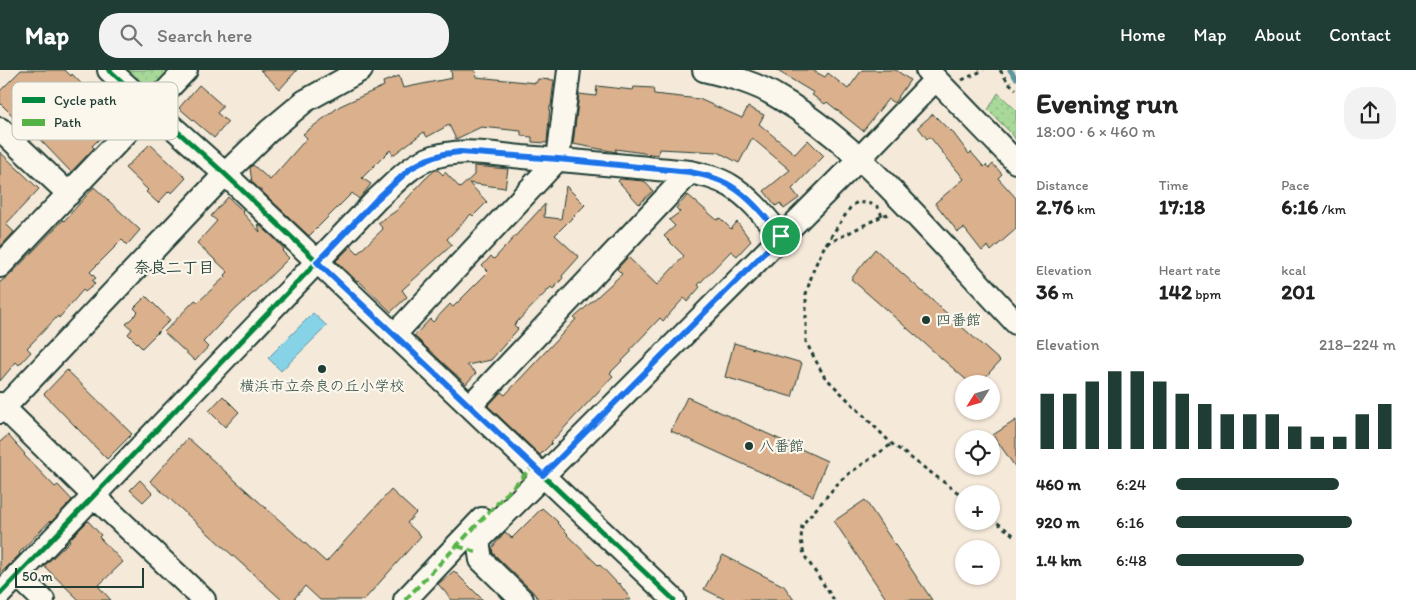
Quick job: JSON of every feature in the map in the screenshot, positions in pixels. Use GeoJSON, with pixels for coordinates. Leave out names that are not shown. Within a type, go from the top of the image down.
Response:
{"type":"FeatureCollection","features":[{"type":"Feature","properties":{"kind":"street"},"geometry":{"type":"LineString","coordinates":[[109,70],[122,82]]}},
{"type":"Feature","properties":{"kind":"street"},"geometry":{"type":"LineString","coordinates":[[175,82],[186,70]]}},
{"type":"Feature","properties":{"kind":"street"},"geometry":{"type":"LineString","coordinates":[[204,600],[1,408],[225,174],[269,131],[305,101],[361,70]]}},
{"type":"Feature","properties":{"kind":"street"},"geometry":{"type":"LineString","coordinates":[[394,335],[558,159],[569,70]]}},
{"type":"Feature","properties":{"kind":"street"},"geometry":{"type":"LineString","coordinates":[[704,70],[735,78],[777,96],[821,126],[860,158],[1016,323]]}},
{"type":"Feature","properties":{"kind":"street"},"geometry":{"type":"LineString","coordinates":[[405,600],[457,546],[538,471],[860,158],[931,75],[1016,162]]}},
{"type":"Feature","properties":{"kind":"street"},"geometry":{"type":"LineString","coordinates":[[0,130],[70,194]]}},
{"type":"Feature","properties":{"kind":"street"},"geometry":{"type":"LineString","coordinates":[[178,132],[225,174],[674,600]]}},
{"type":"Feature","properties":{"kind":"street"},"geometry":{"type":"LineString","coordinates":[[0,265],[121,140]]}},
{"type":"Feature","properties":{"kind":"street"},"geometry":{"type":"LineString","coordinates":[[0,594],[377,199],[411,168],[428,159],[460,152],[558,159],[690,172],[710,177],[731,186],[757,207],[781,236]]}},
{"type":"Feature","properties":{"kind":"street"},"geometry":{"type":"LineString","coordinates":[[470,406],[690,172]]}},
{"type":"Feature","properties":{"kind":"street"},"geometry":{"type":"LineString","coordinates":[[522,600],[481,560],[478,541],[538,471]]}},
{"type":"Feature","properties":{"kind":"street"},"geometry":{"type":"LineString","coordinates":[[457,546],[479,553]]}},
{"type":"Feature","properties":{"kind":"street"},"geometry":{"type":"LineString","coordinates":[[17,575],[43,600]]}},
{"type":"Feature","properties":{"kind":"path"},"geometry":{"type":"LineString","coordinates":[[1000,70],[1008,82],[1016,89]]}},
{"type":"Feature","properties":{"kind":"path"},"geometry":{"type":"LineString","coordinates":[[852,200],[853,206]]}},
{"type":"Feature","properties":{"kind":"path"},"geometry":{"type":"LineString","coordinates":[[882,216],[878,207],[872,204],[857,202],[825,245],[814,268],[806,294],[806,342],[824,376],[892,444],[955,490]]}},
{"type":"Feature","properties":{"kind":"path"},"geometry":{"type":"LineString","coordinates":[[825,245],[882,216],[895,212]]}},
{"type":"Feature","properties":{"kind":"path"},"geometry":{"type":"LineString","coordinates":[[834,600],[804,555],[801,540],[802,525],[846,476],[892,444]]}},
{"type":"Feature","properties":{"kind":"path"},"geometry":{"type":"LineString","coordinates":[[1000,525],[1016,537]]}},
{"type":"Feature","properties":{"kind":"green space"},"geometry":{"type":"Polygon","coordinates":[[[120,70],[180,70],[168,82],[133,82],[120,70]]]}},
{"type":"Feature","properties":{"kind":"green space"},"geometry":{"type":"Polygon","coordinates":[[[998,93],[1016,110],[1016,140],[988,110],[998,93]]]}},
{"type":"Feature","properties":{"kind":"water"},"geometry":{"type":"Polygon","coordinates":[[[313,313],[327,326],[281,371],[268,358],[313,313]]]}},
{"type":"Feature","properties":{"kind":"building"},"geometry":{"type":"Polygon","coordinates":[[[21,70],[65,70],[80,82],[12,82],[12,115],[0,103],[0,91],[21,70]]]}},
{"type":"Feature","properties":{"kind":"building"},"geometry":{"type":"Polygon","coordinates":[[[260,70],[297,70],[280,89],[260,70]]]}},
{"type":"Feature","properties":{"kind":"building"},"geometry":{"type":"Polygon","coordinates":[[[451,70],[475,70],[476,77],[536,83],[538,79],[554,80],[547,143],[532,142],[532,137],[521,136],[521,131],[481,127],[456,139],[449,125],[427,137],[424,132],[393,155],[390,150],[362,178],[371,184],[359,199],[352,193],[309,236],[252,182],[250,168],[253,165],[270,180],[307,138],[303,134],[340,106],[384,86],[383,82],[399,76],[403,88],[452,78],[451,70]]]}},
{"type":"Feature","properties":{"kind":"building"},"geometry":{"type":"Polygon","coordinates":[[[776,70],[812,70],[825,77],[828,73],[848,89],[862,70],[896,70],[910,80],[894,103],[888,99],[863,131],[827,102],[825,104],[812,95],[814,93],[776,70]]]}},
{"type":"Feature","properties":{"kind":"building"},"geometry":{"type":"Polygon","coordinates":[[[199,85],[223,106],[217,113],[228,122],[214,138],[179,108],[199,85]]]}},
{"type":"Feature","properties":{"kind":"building"},"geometry":{"type":"Polygon","coordinates":[[[597,86],[633,90],[634,87],[653,88],[654,94],[699,99],[742,118],[748,107],[764,115],[759,124],[795,154],[808,140],[824,156],[792,189],[799,198],[784,209],[780,203],[776,206],[764,191],[790,170],[752,138],[739,163],[718,152],[659,149],[658,155],[615,149],[617,152],[573,144],[579,94],[596,96],[597,86]]]}},
{"type":"Feature","properties":{"kind":"building"},"geometry":{"type":"Polygon","coordinates":[[[933,114],[951,130],[969,154],[971,152],[984,167],[986,165],[989,168],[993,164],[1002,174],[998,178],[1016,198],[1016,229],[991,251],[988,246],[982,251],[964,228],[958,232],[935,203],[964,179],[930,137],[927,139],[918,127],[933,114]]]}},
{"type":"Feature","properties":{"kind":"building"},"geometry":{"type":"Polygon","coordinates":[[[40,140],[98,140],[92,146],[94,148],[71,172],[40,140]]]}},
{"type":"Feature","properties":{"kind":"building"},"geometry":{"type":"Polygon","coordinates":[[[150,144],[186,178],[172,193],[169,191],[158,203],[146,192],[148,190],[125,168],[150,144]]]}},
{"type":"Feature","properties":{"kind":"building"},"geometry":{"type":"Polygon","coordinates":[[[0,152],[39,189],[6,224],[14,232],[0,247],[0,152]]]}},
{"type":"Feature","properties":{"kind":"building"},"geometry":{"type":"Polygon","coordinates":[[[474,166],[508,169],[505,188],[469,183],[487,202],[473,216],[471,214],[447,239],[452,245],[402,290],[407,297],[391,312],[336,261],[351,246],[358,253],[383,229],[378,223],[396,211],[435,170],[438,170],[443,175],[445,172],[460,188],[474,175],[474,166]]]}},
{"type":"Feature","properties":{"kind":"building"},"geometry":{"type":"Polygon","coordinates":[[[620,179],[644,181],[653,191],[639,204],[618,181],[620,179]]]}},
{"type":"Feature","properties":{"kind":"building"},"geometry":{"type":"Polygon","coordinates":[[[566,186],[585,205],[555,235],[579,257],[553,289],[551,287],[514,325],[518,329],[491,360],[467,365],[476,373],[466,384],[414,336],[430,319],[433,322],[450,304],[453,307],[488,272],[482,266],[491,256],[494,259],[545,204],[544,217],[561,219],[566,186]]]}},
{"type":"Feature","properties":{"kind":"building"},"geometry":{"type":"Polygon","coordinates":[[[94,187],[140,230],[127,245],[122,240],[90,272],[96,278],[92,281],[95,284],[85,292],[83,290],[59,318],[58,316],[27,348],[31,352],[19,365],[16,362],[0,381],[0,282],[10,275],[64,221],[94,187]]]}},
{"type":"Feature","properties":{"kind":"building"},"geometry":{"type":"Polygon","coordinates":[[[688,195],[717,220],[720,218],[731,229],[737,222],[751,241],[737,256],[731,251],[698,285],[700,287],[687,302],[684,298],[663,321],[660,318],[610,373],[613,376],[540,455],[488,406],[501,392],[505,395],[576,319],[574,318],[622,274],[617,269],[628,257],[657,285],[684,256],[664,236],[675,226],[669,220],[680,212],[676,208],[688,195]]]}},
{"type":"Feature","properties":{"kind":"building"},"geometry":{"type":"Polygon","coordinates":[[[228,197],[243,211],[260,232],[258,224],[274,238],[289,258],[247,299],[234,309],[203,342],[208,347],[195,361],[164,332],[195,300],[198,302],[228,272],[197,243],[217,221],[211,216],[228,197]]]}},
{"type":"Feature","properties":{"kind":"building","name":"四番館"},"geometry":{"type":"Polygon","coordinates":[[[875,249],[1000,361],[987,375],[961,375],[851,279],[875,249]]]}},
{"type":"Feature","properties":{"kind":"building"},"geometry":{"type":"Polygon","coordinates":[[[146,296],[170,320],[142,348],[128,334],[132,329],[126,324],[138,312],[134,308],[146,296]]]}},
{"type":"Feature","properties":{"kind":"building"},"geometry":{"type":"Polygon","coordinates":[[[734,343],[802,363],[792,397],[725,377],[734,343]]]}},
{"type":"Feature","properties":{"kind":"building"},"geometry":{"type":"Polygon","coordinates":[[[67,370],[132,434],[107,459],[44,394],[67,370]]]}},
{"type":"Feature","properties":{"kind":"building"},"geometry":{"type":"Polygon","coordinates":[[[223,396],[239,412],[225,427],[209,411],[223,396]]]}},
{"type":"Feature","properties":{"kind":"building","name":"八番館"},"geometry":{"type":"Polygon","coordinates":[[[687,397],[827,461],[813,496],[671,431],[687,397]]]}},
{"type":"Feature","properties":{"kind":"building"},"geometry":{"type":"Polygon","coordinates":[[[1016,420],[1016,468],[1000,445],[1000,430],[1016,420]]]}},
{"type":"Feature","properties":{"kind":"building"},"geometry":{"type":"Polygon","coordinates":[[[8,435],[24,455],[55,487],[58,485],[72,500],[0,574],[0,442],[8,435]]]}},
{"type":"Feature","properties":{"kind":"building"},"geometry":{"type":"Polygon","coordinates":[[[188,438],[326,562],[391,490],[416,513],[407,523],[421,536],[364,600],[320,600],[305,586],[293,600],[282,600],[150,481],[188,438]]]}},
{"type":"Feature","properties":{"kind":"building"},"geometry":{"type":"Polygon","coordinates":[[[140,480],[152,493],[143,502],[130,490],[140,480]]]}},
{"type":"Feature","properties":{"kind":"building"},"geometry":{"type":"Polygon","coordinates":[[[865,500],[932,600],[887,600],[834,521],[865,500]]]}},
{"type":"Feature","properties":{"kind":"building"},"geometry":{"type":"Polygon","coordinates":[[[542,508],[558,522],[567,535],[619,583],[631,600],[539,600],[493,553],[492,548],[505,532],[512,538],[542,508]]]}},
{"type":"Feature","properties":{"kind":"building"},"geometry":{"type":"Polygon","coordinates":[[[88,521],[101,535],[99,537],[123,562],[98,586],[111,600],[79,600],[44,566],[88,521]]]}},
{"type":"Feature","properties":{"kind":"building"},"geometry":{"type":"Polygon","coordinates":[[[723,555],[784,586],[794,600],[726,600],[704,589],[723,555]]]}},
{"type":"Feature","properties":{"kind":"building"},"geometry":{"type":"Polygon","coordinates":[[[454,571],[483,600],[452,600],[438,584],[454,571]]]}},
{"type":"Feature","properties":{"kind":"waterway"},"geometry":{"type":"LineString","coordinates":[[1010,70],[1016,78]]}},
{"type":"Feature","properties":{"kind":"marked path"},"geometry":{"type":"LineString","coordinates":[[405,600],[533,466]]}},
{"type":"Feature","properties":{"kind":"marked path"},"geometry":{"type":"LineString","coordinates":[[457,546],[479,553]]}},
{"type":"Feature","properties":{"kind":"cycle path"},"geometry":{"type":"LineString","coordinates":[[109,70],[122,82]]}},
{"type":"Feature","properties":{"kind":"cycle path"},"geometry":{"type":"LineString","coordinates":[[178,132],[225,174],[674,600]]}},
{"type":"Feature","properties":{"kind":"cycle path"},"geometry":{"type":"LineString","coordinates":[[0,594],[377,199],[407,171],[421,162],[439,155],[475,152],[695,173],[721,181],[745,196],[781,236]]}},
{"type":"Feature","properties":{"kind":"place","name":"四番館"},"geometry":{"type":"Point","coordinates":[926,320]}},
{"type":"Feature","properties":{"kind":"place","name":"横浜市立奈良の丘小学校"},"geometry":{"type":"Point","coordinates":[322,369]}},
{"type":"Feature","properties":{"kind":"place","name":"八番館"},"geometry":{"type":"Point","coordinates":[749,446]}},
{"type":"Feature","properties":{"kind":"district","name":"奈良二丁目"},"geometry":{"type":"Point","coordinates":[174,267]}},
{"type":"Feature","properties":{"kind":"route"},"geometry":{"type":"LineString","coordinates":[[460,152],[558,159],[690,172],[710,177],[731,186],[757,207],[781,236],[543,475],[317,262],[377,199],[411,168],[428,159],[460,152]]}}]}
